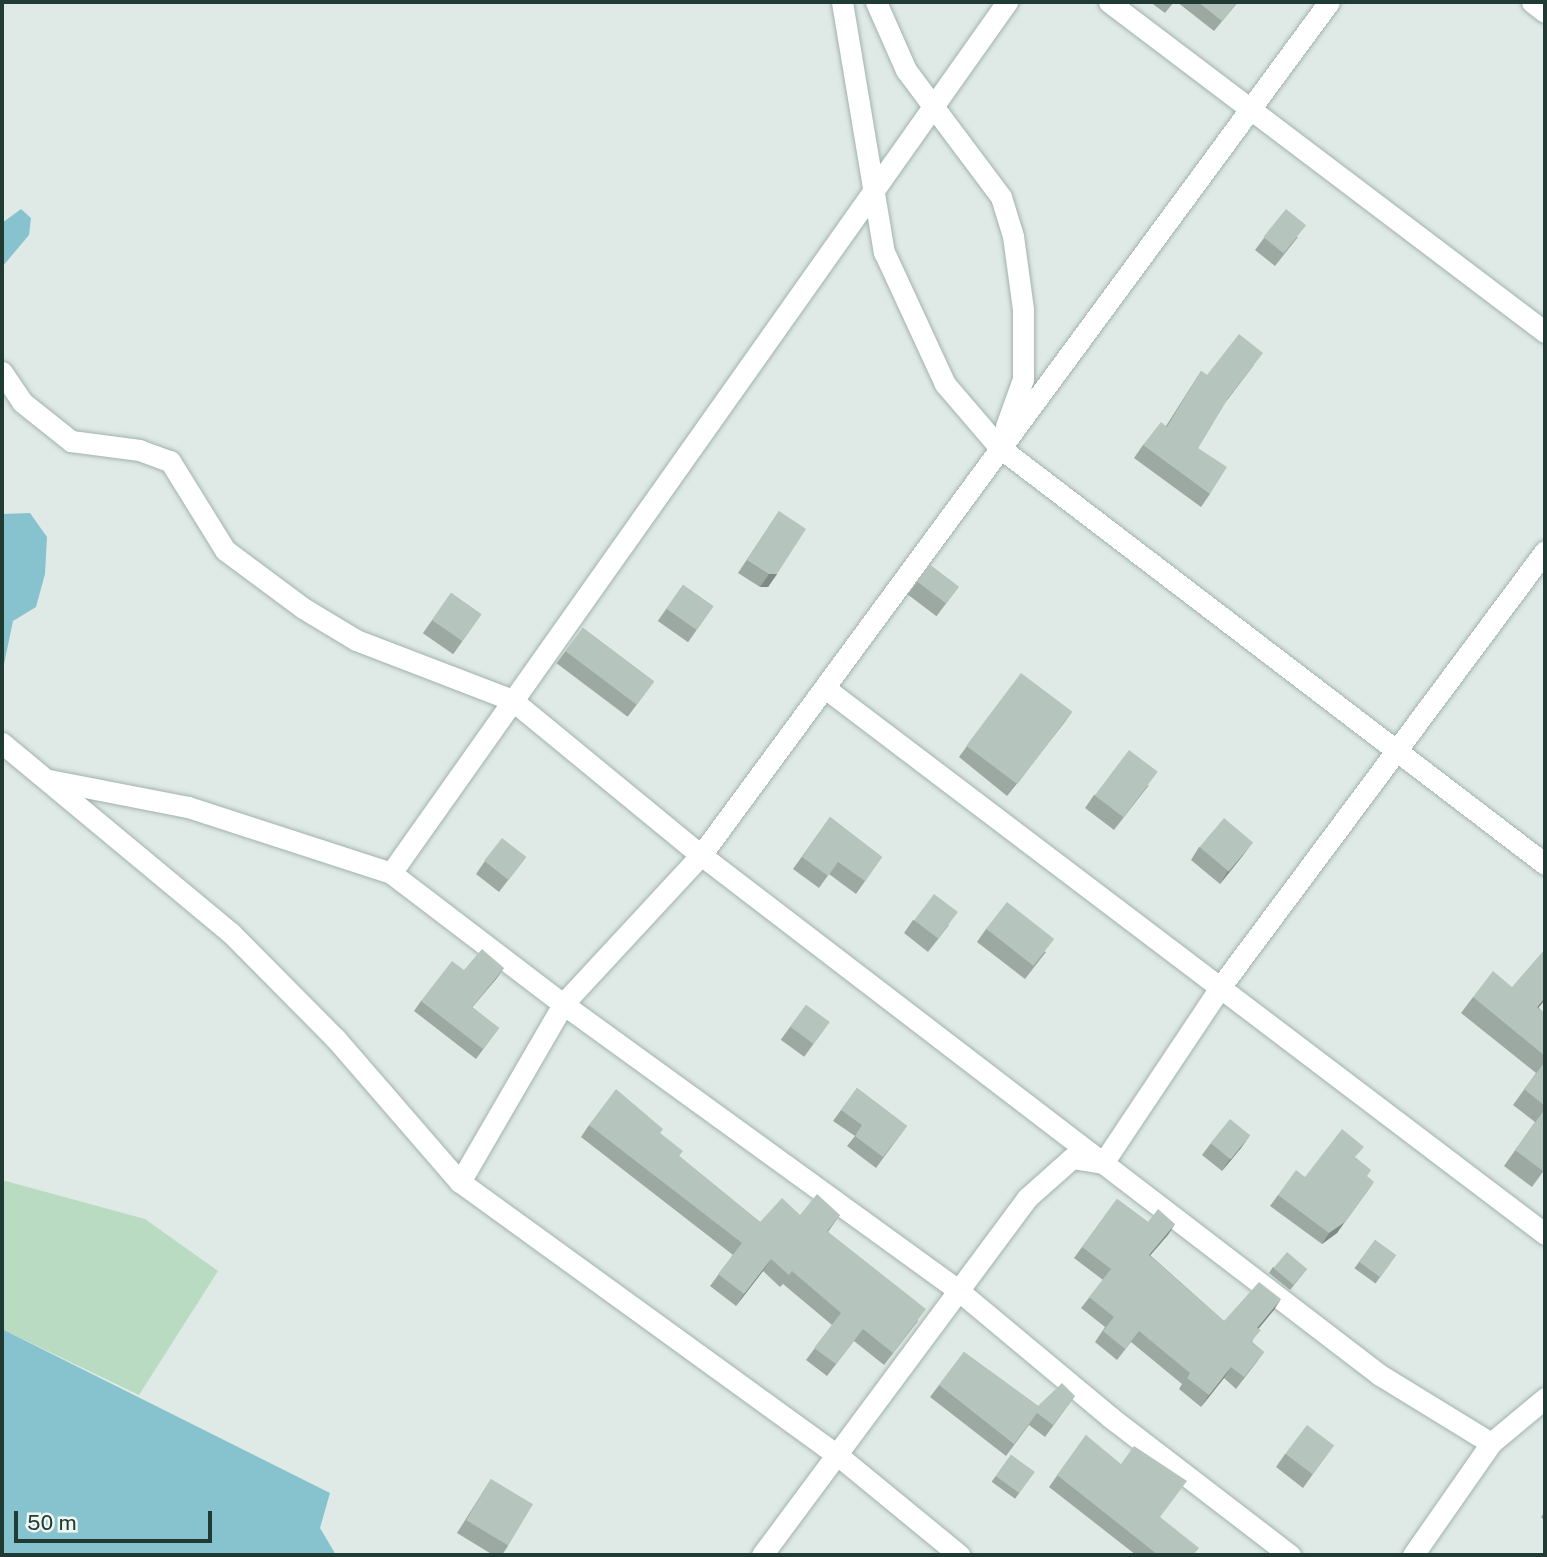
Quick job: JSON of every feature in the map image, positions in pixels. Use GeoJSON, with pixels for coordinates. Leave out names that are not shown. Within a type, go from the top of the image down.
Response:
{"type":"FeatureCollection","features":[{"type":"Feature","properties":{"kind":"street"},"geometry":{"type":"LineString","coordinates":[[842,2],[884,251],[945,384],[999,447],[1545,864]]}},
{"type":"Feature","properties":{"kind":"street"},"geometry":{"type":"LineString","coordinates":[[876,2],[906,70],[932,109],[976,159],[1001,197],[1013,236],[1023,309],[1023,379],[999,447]]}},
{"type":"Feature","properties":{"kind":"street"},"geometry":{"type":"LineString","coordinates":[[391,873],[1007,2]]}},
{"type":"Feature","properties":{"kind":"street"},"geometry":{"type":"LineString","coordinates":[[1109,2],[1545,332]]}},
{"type":"Feature","properties":{"kind":"street"},"geometry":{"type":"LineString","coordinates":[[460,1182],[563,1004],[701,855],[1329,2]]}},
{"type":"Feature","properties":{"kind":"street"},"geometry":{"type":"LineString","coordinates":[[1532,2],[1545,12]]}},
{"type":"Feature","properties":{"kind":"street"},"geometry":{"type":"LineString","coordinates":[[2,372],[22,402],[71,441],[139,450],[170,461],[188,484],[203,519],[225,550],[303,608],[356,640],[512,701],[701,855],[1380,1375],[1491,1443]]}},
{"type":"Feature","properties":{"kind":"street"},"geometry":{"type":"LineString","coordinates":[[1103,1163],[1221,986],[1545,551]]}},
{"type":"Feature","properties":{"kind":"street"},"geometry":{"type":"LineString","coordinates":[[825,688],[1545,1234]]}},
{"type":"Feature","properties":{"kind":"street"},"geometry":{"type":"LineString","coordinates":[[2,743],[231,933],[336,1039],[460,1182],[835,1453],[959,1555]]}},
{"type":"Feature","properties":{"kind":"street"},"geometry":{"type":"LineString","coordinates":[[48,780],[188,807],[391,873],[563,1004],[959,1291],[1110,1417],[1290,1555]]}},
{"type":"Feature","properties":{"kind":"street"},"geometry":{"type":"LineString","coordinates":[[762,1555],[835,1453],[1027,1198],[1072,1158],[1103,1163]]}},
{"type":"Feature","properties":{"kind":"street"},"geometry":{"type":"LineString","coordinates":[[1413,1555],[1491,1443],[1545,1398]]}},
{"type":"Feature","properties":{"kind":"green space"},"geometry":{"type":"Polygon","coordinates":[[[2,1180],[145,1219],[218,1271],[139,1395],[2,1329],[2,1180]]]}},
{"type":"Feature","properties":{"kind":"water"},"geometry":{"type":"Polygon","coordinates":[[[21,209],[31,218],[29,235],[2,267],[2,223],[21,209]]]}},
{"type":"Feature","properties":{"kind":"water"},"geometry":{"type":"Polygon","coordinates":[[[30,513],[47,537],[45,574],[36,607],[13,621],[3,669],[2,514],[30,513]]]}},
{"type":"Feature","properties":{"kind":"water"},"geometry":{"type":"Polygon","coordinates":[[[2,1329],[330,1493],[320,1528],[336,1555],[2,1555],[2,1329]]]}},
{"type":"Feature","properties":{"kind":"building"},"geometry":{"type":"Polygon","coordinates":[[[1198,2],[1237,2],[1222,21],[1198,2]]]}},
{"type":"Feature","properties":{"kind":"building"},"geometry":{"type":"Polygon","coordinates":[[[1286,209],[1306,225],[1284,253],[1263,237],[1286,209]]]}},
{"type":"Feature","properties":{"kind":"building"},"geometry":{"type":"Polygon","coordinates":[[[1239,334],[1263,353],[1228,398],[1198,448],[1227,467],[1210,494],[1143,445],[1161,422],[1167,427],[1201,371],[1207,375],[1239,334]]]}},
{"type":"Feature","properties":{"kind":"building"},"geometry":{"type":"Polygon","coordinates":[[[779,511],[806,529],[777,574],[769,574],[747,560],[779,511]]]}},
{"type":"Feature","properties":{"kind":"building"},"geometry":{"type":"Polygon","coordinates":[[[930,565],[959,587],[946,603],[917,582],[930,565]]]}},
{"type":"Feature","properties":{"kind":"building"},"geometry":{"type":"Polygon","coordinates":[[[683,585],[713,606],[697,630],[666,609],[683,585]]]}},
{"type":"Feature","properties":{"kind":"building"},"geometry":{"type":"Polygon","coordinates":[[[451,593],[481,614],[462,641],[432,620],[451,593]]]}},
{"type":"Feature","properties":{"kind":"building"},"geometry":{"type":"Polygon","coordinates":[[[583,628],[654,682],[637,705],[566,651],[583,628]]]}},
{"type":"Feature","properties":{"kind":"building"},"geometry":{"type":"Polygon","coordinates":[[[1021,673],[1072,712],[1017,784],[966,746],[1021,673]]]}},
{"type":"Feature","properties":{"kind":"building"},"geometry":{"type":"Polygon","coordinates":[[[1129,750],[1158,772],[1123,817],[1095,796],[1129,750]]]}},
{"type":"Feature","properties":{"kind":"building"},"geometry":{"type":"Polygon","coordinates":[[[830,817],[882,857],[865,881],[838,862],[828,876],[802,857],[830,817]]]}},
{"type":"Feature","properties":{"kind":"building"},"geometry":{"type":"Polygon","coordinates":[[[1224,818],[1253,842],[1229,872],[1200,847],[1224,818]]]}},
{"type":"Feature","properties":{"kind":"building"},"geometry":{"type":"Polygon","coordinates":[[[502,838],[526,857],[509,880],[484,861],[502,838]]]}},
{"type":"Feature","properties":{"kind":"building"},"geometry":{"type":"Polygon","coordinates":[[[934,894],[958,912],[938,938],[914,920],[934,894]]]}},
{"type":"Feature","properties":{"kind":"building"},"geometry":{"type":"Polygon","coordinates":[[[1007,902],[1054,939],[1033,966],[986,929],[1007,902]]]}},
{"type":"Feature","properties":{"kind":"building"},"geometry":{"type":"Polygon","coordinates":[[[482,949],[504,968],[472,1007],[499,1028],[483,1049],[421,1001],[452,961],[464,970],[482,949]]]}},
{"type":"Feature","properties":{"kind":"building"},"geometry":{"type":"Polygon","coordinates":[[[1545,949],[1545,997],[1537,1007],[1545,1014],[1545,1056],[1473,997],[1493,971],[1512,987],[1545,949]]]}},
{"type":"Feature","properties":{"kind":"building"},"geometry":{"type":"Polygon","coordinates":[[[806,1005],[829,1022],[814,1044],[790,1027],[806,1005]]]}},
{"type":"Feature","properties":{"kind":"building"},"geometry":{"type":"Polygon","coordinates":[[[1545,1062],[1545,1106],[1524,1089],[1545,1062]]]}},
{"type":"Feature","properties":{"kind":"building"},"geometry":{"type":"Polygon","coordinates":[[[857,1088],[907,1126],[883,1157],[855,1136],[862,1125],[841,1110],[857,1088]]]}},
{"type":"Feature","properties":{"kind":"building"},"geometry":{"type":"Polygon","coordinates":[[[616,1089],[663,1129],[660,1133],[683,1151],[679,1156],[760,1222],[782,1198],[800,1215],[817,1194],[840,1215],[827,1231],[926,1309],[893,1353],[863,1329],[836,1364],[814,1348],[841,1313],[792,1271],[789,1275],[771,1259],[744,1294],[718,1274],[742,1243],[589,1125],[616,1089]]]}},
{"type":"Feature","properties":{"kind":"building"},"geometry":{"type":"Polygon","coordinates":[[[1545,1109],[1545,1168],[1543,1171],[1515,1150],[1545,1109]]]}},
{"type":"Feature","properties":{"kind":"building"},"geometry":{"type":"Polygon","coordinates":[[[1230,1119],[1250,1135],[1231,1159],[1210,1143],[1230,1119]]]}},
{"type":"Feature","properties":{"kind":"building"},"geometry":{"type":"Polygon","coordinates":[[[1342,1129],[1364,1147],[1355,1157],[1371,1170],[1367,1176],[1374,1182],[1345,1222],[1329,1233],[1278,1195],[1296,1170],[1305,1177],[1342,1129]]]}},
{"type":"Feature","properties":{"kind":"building"},"geometry":{"type":"Polygon","coordinates":[[[1117,1199],[1148,1222],[1158,1209],[1175,1224],[1149,1255],[1224,1321],[1259,1282],[1281,1299],[1257,1328],[1261,1330],[1251,1342],[1264,1352],[1244,1377],[1231,1367],[1209,1395],[1187,1378],[1190,1373],[1139,1331],[1125,1349],[1103,1331],[1114,1317],[1089,1297],[1111,1269],[1082,1247],[1117,1199]]]}},
{"type":"Feature","properties":{"kind":"building"},"geometry":{"type":"Polygon","coordinates":[[[1375,1240],[1396,1255],[1380,1277],[1359,1262],[1375,1240]]]}},
{"type":"Feature","properties":{"kind":"building"},"geometry":{"type":"Polygon","coordinates":[[[1287,1252],[1307,1269],[1293,1285],[1274,1268],[1287,1252]]]}},
{"type":"Feature","properties":{"kind":"building"},"geometry":{"type":"Polygon","coordinates":[[[964,1352],[1038,1406],[1062,1383],[1075,1396],[1053,1425],[1037,1413],[1014,1444],[939,1385],[964,1352]]]}},
{"type":"Feature","properties":{"kind":"building"},"geometry":{"type":"Polygon","coordinates":[[[1307,1425],[1334,1445],[1312,1474],[1285,1454],[1307,1425]]]}},
{"type":"Feature","properties":{"kind":"building"},"geometry":{"type":"Polygon","coordinates":[[[1086,1435],[1121,1464],[1134,1446],[1187,1481],[1160,1517],[1199,1548],[1193,1555],[1158,1555],[1057,1475],[1086,1435]]]}},
{"type":"Feature","properties":{"kind":"building"},"geometry":{"type":"Polygon","coordinates":[[[1011,1455],[1034,1472],[1019,1493],[996,1476],[1011,1455]]]}},
{"type":"Feature","properties":{"kind":"building"},"geometry":{"type":"Polygon","coordinates":[[[491,1479],[533,1504],[508,1545],[466,1520],[491,1479]]]}}]}
